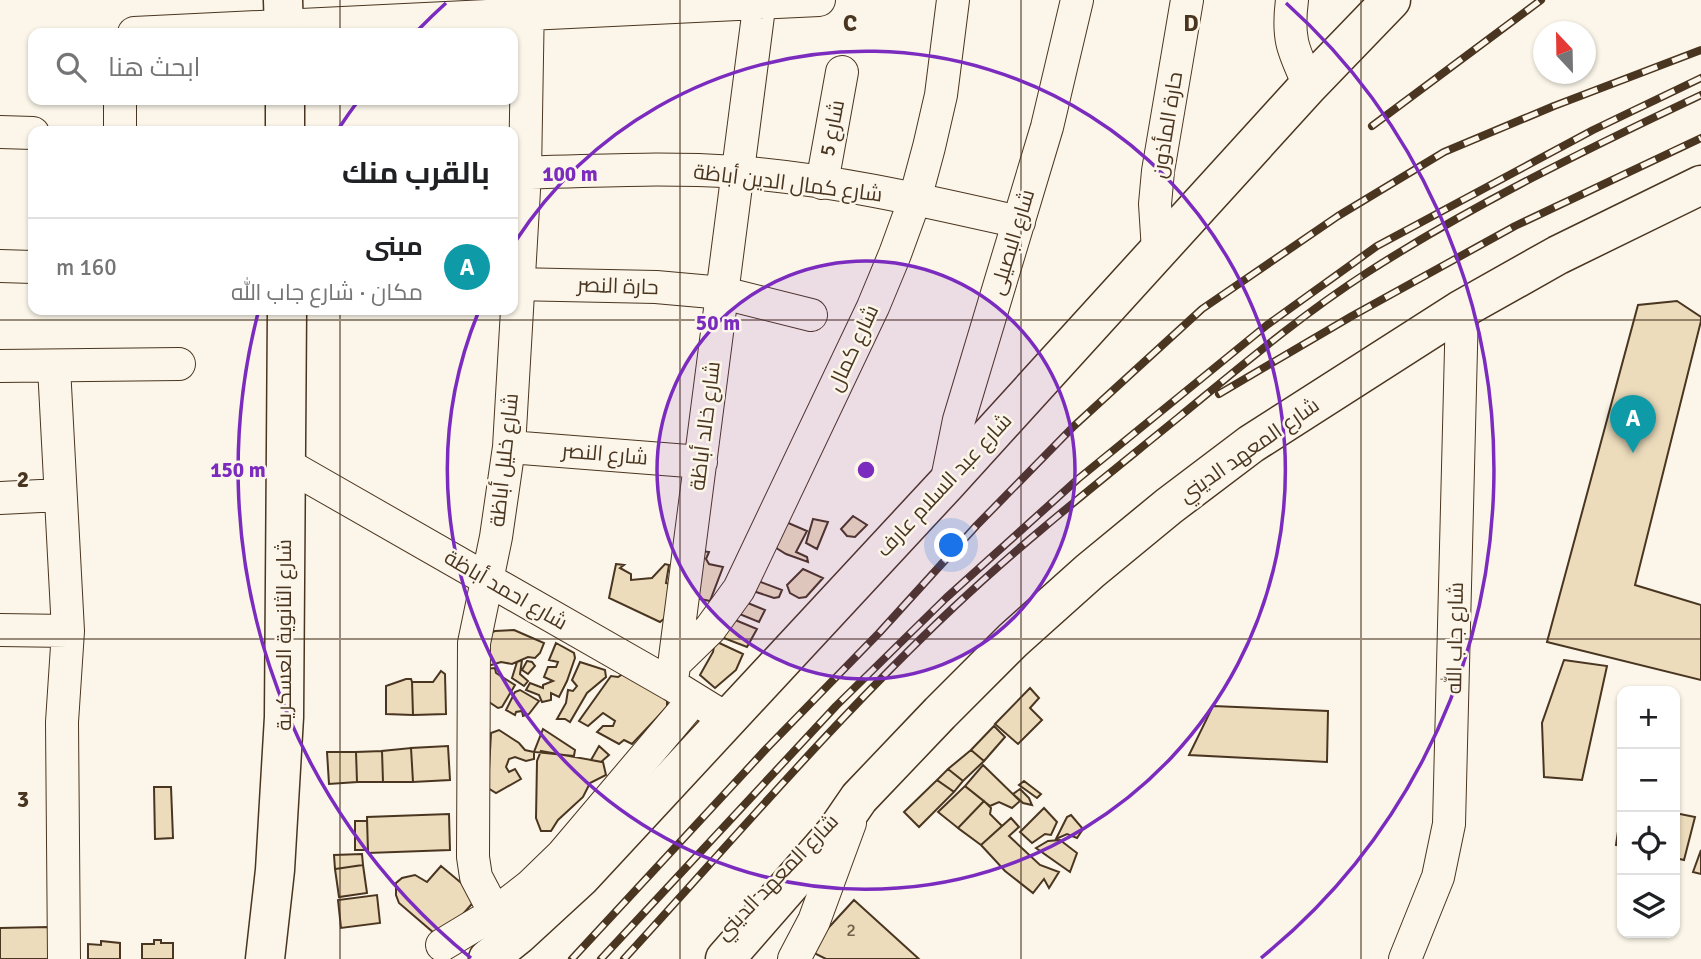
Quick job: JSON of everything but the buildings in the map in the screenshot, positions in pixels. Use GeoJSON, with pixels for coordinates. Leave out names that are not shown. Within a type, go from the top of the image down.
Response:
{"type":"FeatureCollection","features":[{"type":"Feature","properties":{"kind":"main road","name":"شارع عبد السلام عارف"},"geometry":{"type":"LineString","coordinates":[[488,959],[580,877],[946,484],[1309,85],[1391,0]]}},
{"type":"Feature","properties":{"kind":"main road"},"geometry":{"type":"LineString","coordinates":[[285,105],[285,126]]}},
{"type":"Feature","properties":{"kind":"main road","name":"شارع المعهد الديني"},"geometry":{"type":"LineString","coordinates":[[725,959],[835,834],[859,798],[940,713],[1013,640],[1169,506],[1251,444],[1462,309],[1558,255],[1701,185]]}},
{"type":"Feature","properties":{"kind":"main road","name":"شارع الثانوية العسكرية"},"geometry":{"type":"LineString","coordinates":[[270,955],[284,717],[287,315]]}},
{"type":"Feature","properties":{"kind":"main road","name":"شارع المعهد الديني"},"geometry":{"type":"LineString","coordinates":[[698,959],[823,823],[859,798]]}},
{"type":"Feature","properties":{"kind":"street"},"geometry":{"type":"LineString","coordinates":[[188,28],[284,19],[528,7],[819,0]]}},
{"type":"Feature","properties":{"kind":"street","name":"شارع كمال"},"geometry":{"type":"LineString","coordinates":[[680,682],[710,629],[739,589],[873,307],[915,199],[941,95],[953,0]]}},
{"type":"Feature","properties":{"kind":"street","name":"شارع البصيلى"},"geometry":{"type":"LineString","coordinates":[[946,484],[961,409],[1047,128],[1077,0]]}},
{"type":"Feature","properties":{"kind":"street","name":"حارة المأذون"},"geometry":{"type":"LineString","coordinates":[[1158,251],[1155,204],[1158,171],[1187,0]]}},
{"type":"Feature","properties":{"kind":"street"},"geometry":{"type":"LineString","coordinates":[[1292,0],[1289,31],[1291,46],[1309,85]]}},
{"type":"Feature","properties":{"kind":"street","name":"شارع خالد أباظة"},"geometry":{"type":"LineString","coordinates":[[680,682],[701,462],[760,1]]}},
{"type":"Feature","properties":{"kind":"street","name":"شارع خليل أباظة"},"geometry":{"type":"LineString","coordinates":[[518,201],[528,7]]}},
{"type":"Feature","properties":{"kind":"street","name":"شارع 5"},"geometry":{"type":"LineString","coordinates":[[821,183],[842,72]]}},
{"type":"Feature","properties":{"kind":"street"},"geometry":{"type":"LineString","coordinates":[[120,105],[120,126]]}},
{"type":"Feature","properties":{"kind":"street"},"geometry":{"type":"LineString","coordinates":[[0,132],[28,133]]}},
{"type":"Feature","properties":{"kind":"street","name":"شارع كمال الدين أباظة"},"geometry":{"type":"LineString","coordinates":[[519,173],[641,169],[738,173],[821,183],[915,199],[1019,222]]}},
{"type":"Feature","properties":{"kind":"street"},"geometry":{"type":"LineString","coordinates":[[0,266],[28,267]]}},
{"type":"Feature","properties":{"kind":"street","name":"حارة النصر"},"geometry":{"type":"LineString","coordinates":[[518,284],[656,287],[723,293],[811,315]]}},
{"type":"Feature","properties":{"kind":"street","name":"شارع جاب الله"},"geometry":{"type":"LineString","coordinates":[[1405,959],[1438,877],[1449,824],[1462,309]]}},
{"type":"Feature","properties":{"kind":"street","name":"شارع خليل أباظة"},"geometry":{"type":"LineString","coordinates":[[495,913],[476,877],[473,857],[474,643],[496,537],[509,447],[514,315]]}},
{"type":"Feature","properties":{"kind":"street"},"geometry":{"type":"LineString","coordinates":[[0,366],[179,364]]}},
{"type":"Feature","properties":{"kind":"street"},"geometry":{"type":"LineString","coordinates":[[54,367],[68,631],[62,722],[64,959]]}},
{"type":"Feature","properties":{"kind":"street","name":"شارع النصر"},"geometry":{"type":"LineString","coordinates":[[509,447],[701,462]]}},
{"type":"Feature","properties":{"kind":"street","name":"شارع احمد أباظة"},"geometry":{"type":"LineString","coordinates":[[284,463],[487,579],[680,682],[727,719]]}},
{"type":"Feature","properties":{"kind":"street"},"geometry":{"type":"LineString","coordinates":[[0,498],[60,495]]}},
{"type":"Feature","properties":{"kind":"street"},"geometry":{"type":"LineString","coordinates":[[0,630],[68,631]]}},
{"type":"Feature","properties":{"kind":"street"},"geometry":{"type":"LineString","coordinates":[[442,945],[495,913],[530,886],[562,855],[680,682]]}},
{"type":"Feature","properties":{"kind":"street"},"geometry":{"type":"LineString","coordinates":[[794,959],[814,921],[859,798]]}},
{"type":"Feature","properties":{"kind":"railway"},"geometry":{"type":"LineString","coordinates":[[1372,126],[1541,0]]}},
{"type":"Feature","properties":{"kind":"railway"},"geometry":{"type":"LineString","coordinates":[[572,959],[977,525],[1074,426],[1202,309],[1338,216],[1444,152],[1554,106],[1701,50]]}},
{"type":"Feature","properties":{"kind":"railway"},"geometry":{"type":"LineString","coordinates":[[601,959],[836,706],[946,598],[1078,479],[1267,325],[1377,246],[1593,130],[1701,78]]}},
{"type":"Feature","properties":{"kind":"railway"},"geometry":{"type":"LineString","coordinates":[[624,959],[868,692],[954,607],[1037,533],[1248,360],[1343,289],[1449,223],[1573,157],[1701,95]]}},
{"type":"Feature","properties":{"kind":"railway"},"geometry":{"type":"LineString","coordinates":[[1219,394],[1352,316],[1515,226],[1701,138]]}},
{"type":"Feature","properties":{"kind":"place","name":"مبنى"},"geometry":{"type":"Point","coordinates":[1633,453]}}]}
